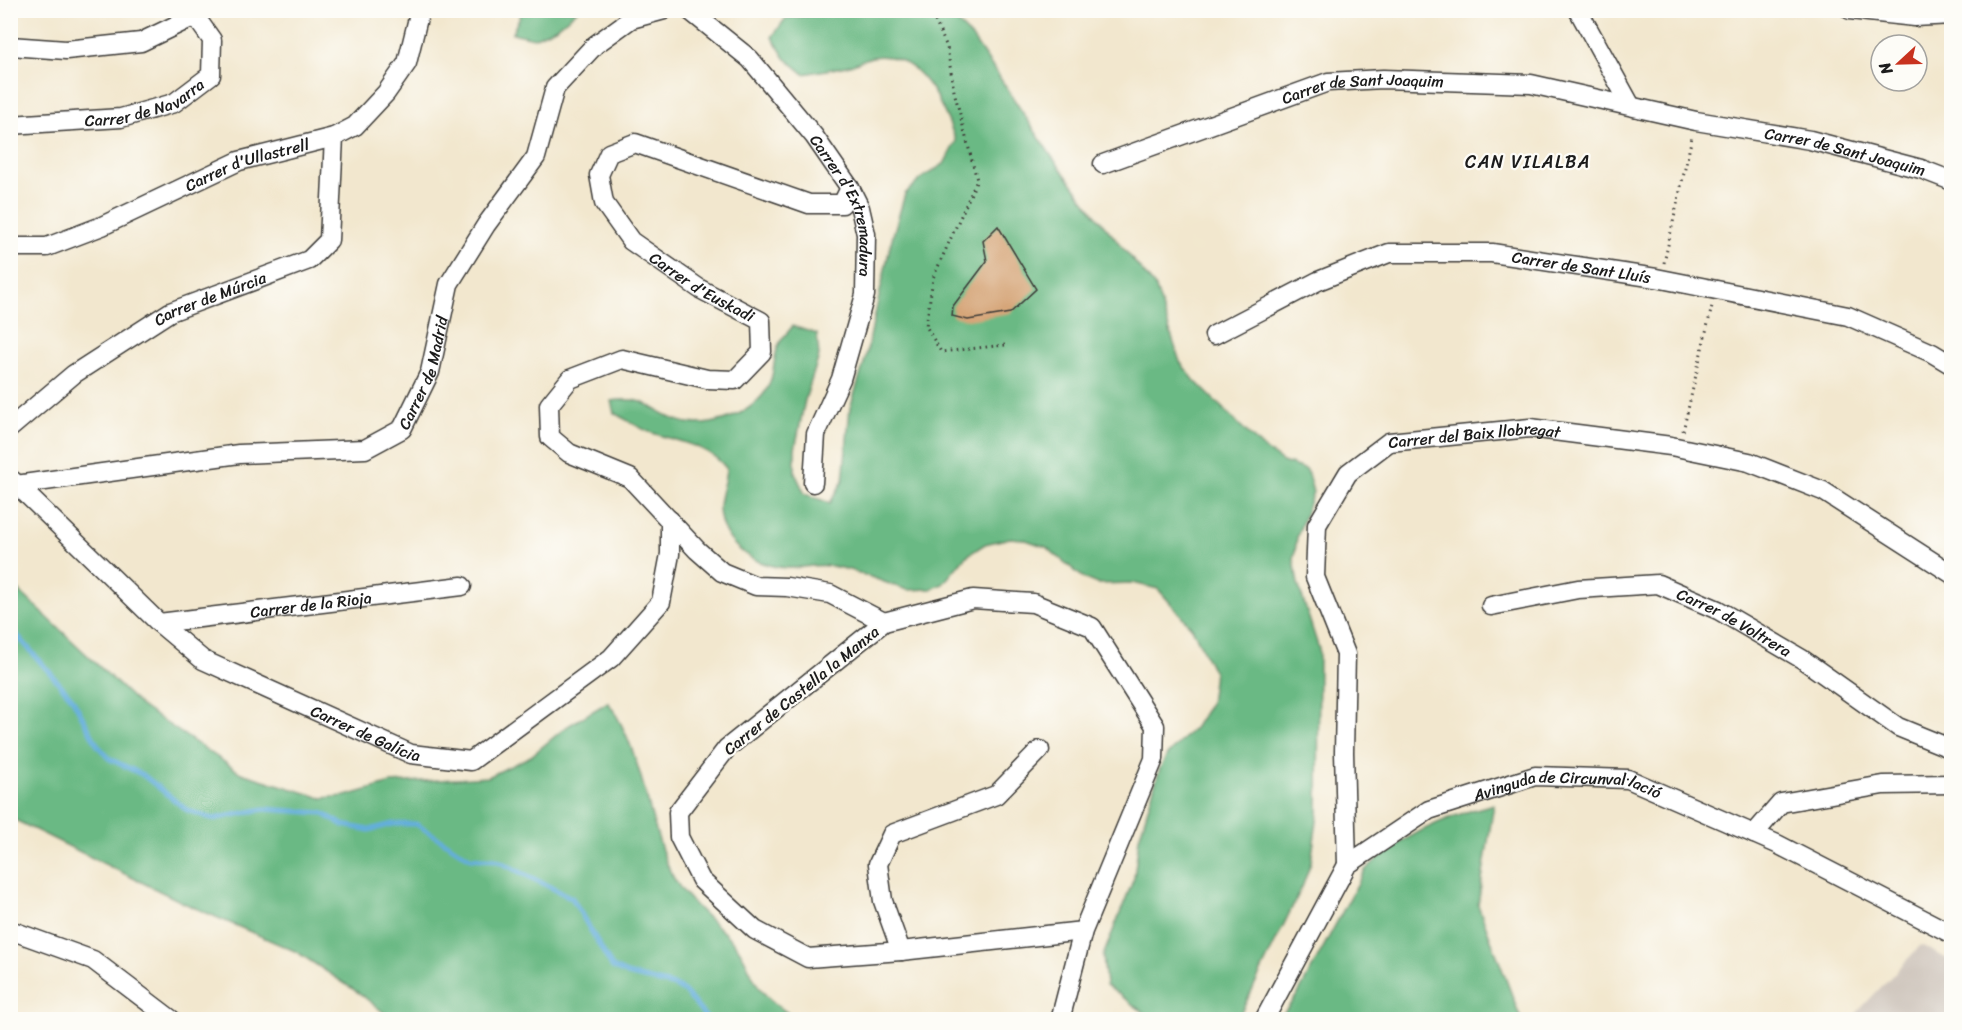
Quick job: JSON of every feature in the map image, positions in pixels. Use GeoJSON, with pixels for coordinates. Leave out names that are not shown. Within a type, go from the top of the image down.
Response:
{"type":"FeatureCollection","features":[{"type":"Feature","properties":{"kind":"street","name":"Carrer d'Ullastrell"},"geometry":{"type":"LineString","coordinates":[[10,247],[47,247],[102,226],[239,161],[334,137],[355,126],[386,93],[406,63],[420,10]]}},
{"type":"Feature","properties":{"kind":"street","name":"Carrer de Madrid"},"geometry":{"type":"LineString","coordinates":[[13,482],[239,454],[365,449],[402,429],[430,372],[449,284],[486,225],[536,157],[555,88],[595,45],[631,19],[664,10]]}},
{"type":"Feature","properties":{"kind":"street","name":"Carrer d'Extremadura"},"geometry":{"type":"LineString","coordinates":[[689,10],[750,59],[814,136],[850,188],[860,208],[866,234],[865,295],[841,379],[816,434],[813,452],[813,483]]}},
{"type":"Feature","properties":{"kind":"street"},"geometry":{"type":"LineString","coordinates":[[1578,10],[1631,106]]}},
{"type":"Feature","properties":{"kind":"street"},"geometry":{"type":"LineString","coordinates":[[1850,10],[1952,15]]}},
{"type":"Feature","properties":{"kind":"street"},"geometry":{"type":"LineString","coordinates":[[10,46],[66,50],[141,42],[197,13]]}},
{"type":"Feature","properties":{"kind":"street","name":"Carrer de Navarra"},"geometry":{"type":"LineString","coordinates":[[10,125],[121,118],[174,104],[211,75],[212,40],[197,13]]}},
{"type":"Feature","properties":{"kind":"street","name":"Carrer de Sant Joaquim"},"geometry":{"type":"LineString","coordinates":[[1103,164],[1328,82],[1383,79],[1531,84],[1696,121],[1810,140],[1921,169],[1952,181]]}},
{"type":"Feature","properties":{"kind":"street","name":"Carrer de Múrcia"},"geometry":{"type":"LineString","coordinates":[[10,428],[74,374],[170,312],[309,260],[329,240],[334,137]]}},
{"type":"Feature","properties":{"kind":"street","name":"Carrer d'Euskadi"},"geometry":{"type":"LineString","coordinates":[[850,188],[843,204],[809,204],[634,143],[609,153],[599,175],[604,203],[631,241],[700,289],[761,321],[762,352],[735,380],[707,379],[622,359],[570,379],[549,405],[550,437],[569,453],[630,478],[722,572],[756,586],[787,587],[830,594],[884,622]]}},
{"type":"Feature","properties":{"kind":"street","name":"Carrer de Sant Lluís"},"geometry":{"type":"LineString","coordinates":[[1214,335],[1318,281],[1389,252],[1492,253],[1663,279],[1848,316],[1932,353],[1952,365]]}},
{"type":"Feature","properties":{"kind":"street","name":"Carrer del Baix llobregat"},"geometry":{"type":"LineString","coordinates":[[1347,865],[1344,752],[1346,654],[1315,577],[1317,525],[1347,472],[1389,442],[1530,428],[1680,448],[1749,462],[1823,491],[1952,574]]}},
{"type":"Feature","properties":{"kind":"street","name":"Carrer de Galícia"},"geometry":{"type":"LineString","coordinates":[[13,482],[159,623],[203,660],[411,754],[471,761],[611,658],[662,602],[670,554],[670,520]]}},
{"type":"Feature","properties":{"kind":"street","name":"Carrer de Voltrera"},"geometry":{"type":"LineString","coordinates":[[1491,606],[1578,589],[1658,584],[1718,610],[1802,659],[1898,727],[1952,749]]}},
{"type":"Feature","properties":{"kind":"street","name":"Carrer de la Rioja"},"geometry":{"type":"LineString","coordinates":[[159,623],[462,586]]}},
{"type":"Feature","properties":{"kind":"street","name":"Carrer de Castella la Manxa"},"geometry":{"type":"LineString","coordinates":[[1060,1020],[1083,931],[1154,759],[1155,726],[1092,627],[1034,603],[973,599],[884,622],[727,748],[678,812],[679,837],[701,880],[755,930],[808,958],[900,951],[1083,931]]}},
{"type":"Feature","properties":{"kind":"street"},"geometry":{"type":"LineString","coordinates":[[900,951],[883,901],[878,864],[892,834],[996,795],[1040,750]]}},
{"type":"Feature","properties":{"kind":"street","name":"Avinguda de Circunval·lació"},"geometry":{"type":"LineString","coordinates":[[1264,1020],[1347,865],[1429,810],[1535,776],[1628,780],[1754,834],[1952,934]]}},
{"type":"Feature","properties":{"kind":"street"},"geometry":{"type":"LineString","coordinates":[[1754,834],[1781,803],[1883,785],[1952,784]]}},
{"type":"Feature","properties":{"kind":"street"},"geometry":{"type":"LineString","coordinates":[[10,930],[93,960],[172,1020]]}},
{"type":"Feature","properties":{"kind":"path"},"geometry":{"type":"LineString","coordinates":[[930,10],[947,46],[954,91],[977,180],[933,278],[926,327],[941,352],[1005,345]]}},
{"type":"Feature","properties":{"kind":"path"},"geometry":{"type":"LineString","coordinates":[[1663,279],[1665,255],[1696,121]]}},
{"type":"Feature","properties":{"kind":"path"},"geometry":{"type":"LineString","coordinates":[[1680,448],[1716,290]]}},
{"type":"Feature","properties":{"kind":"shaded area"},"geometry":{"type":"Polygon","coordinates":[[[1921,945],[1951,961],[1951,1019],[1850,1020],[1921,945]]]}},
{"type":"Feature","properties":{"kind":"green space"},"geometry":{"type":"Polygon","coordinates":[[[523,10],[577,11],[557,27],[534,38],[512,33],[523,10]]]}},
{"type":"Feature","properties":{"kind":"green space"},"geometry":{"type":"Polygon","coordinates":[[[862,10],[936,10],[953,18],[971,36],[1052,157],[1156,288],[1180,362],[1195,381],[1263,448],[1283,462],[1307,470],[1313,492],[1297,537],[1294,559],[1298,584],[1319,649],[1318,814],[1311,862],[1303,885],[1238,1019],[1153,1019],[1106,985],[1103,956],[1134,878],[1139,838],[1160,768],[1167,755],[1195,727],[1210,703],[1214,673],[1192,628],[1158,589],[1133,583],[1097,584],[1085,579],[1046,547],[1023,539],[1010,538],[985,544],[965,557],[943,584],[931,589],[908,590],[850,570],[829,566],[788,568],[763,563],[752,558],[733,543],[721,521],[719,508],[726,468],[700,448],[647,431],[614,413],[611,401],[632,400],[639,401],[686,423],[711,423],[724,420],[747,409],[765,392],[771,380],[779,344],[793,326],[817,334],[819,356],[805,400],[795,449],[795,473],[805,494],[830,503],[843,481],[850,408],[865,360],[891,242],[905,194],[923,177],[944,164],[956,141],[944,112],[927,82],[903,62],[889,57],[872,57],[853,64],[804,74],[785,58],[772,37],[786,18],[862,10]]]}},
{"type":"Feature","properties":{"kind":"green space"},"geometry":{"type":"Polygon","coordinates":[[[11,583],[141,706],[241,773],[322,798],[346,796],[391,783],[488,777],[531,756],[566,727],[608,702],[619,720],[636,760],[660,843],[673,876],[696,906],[738,948],[763,992],[776,1005],[797,1019],[392,1019],[359,993],[297,952],[186,904],[11,818],[11,583]]]}},
{"type":"Feature","properties":{"kind":"green space"},"geometry":{"type":"Polygon","coordinates":[[[1494,804],[1478,905],[1521,1019],[1279,1019],[1298,994],[1365,870],[1409,837],[1442,821],[1494,804]]]}},
{"type":"Feature","properties":{"kind":"building"},"geometry":{"type":"Polygon","coordinates":[[[998,226],[1036,289],[1010,313],[968,320],[952,316],[953,306],[987,261],[983,241],[998,226]]]}},
{"type":"Feature","properties":{"kind":"waterway"},"geometry":{"type":"LineString","coordinates":[[10,627],[72,698],[98,746],[110,759],[143,775],[187,810],[213,819],[264,809],[322,813],[343,825],[369,830],[393,824],[416,824],[470,858],[496,860],[572,898],[612,967],[627,974],[675,986],[685,992],[708,1020]]}},
{"type":"Feature","properties":{"kind":"district","name":"CAN VILALBA"},"geometry":{"type":"Point","coordinates":[1528,162]}}]}
